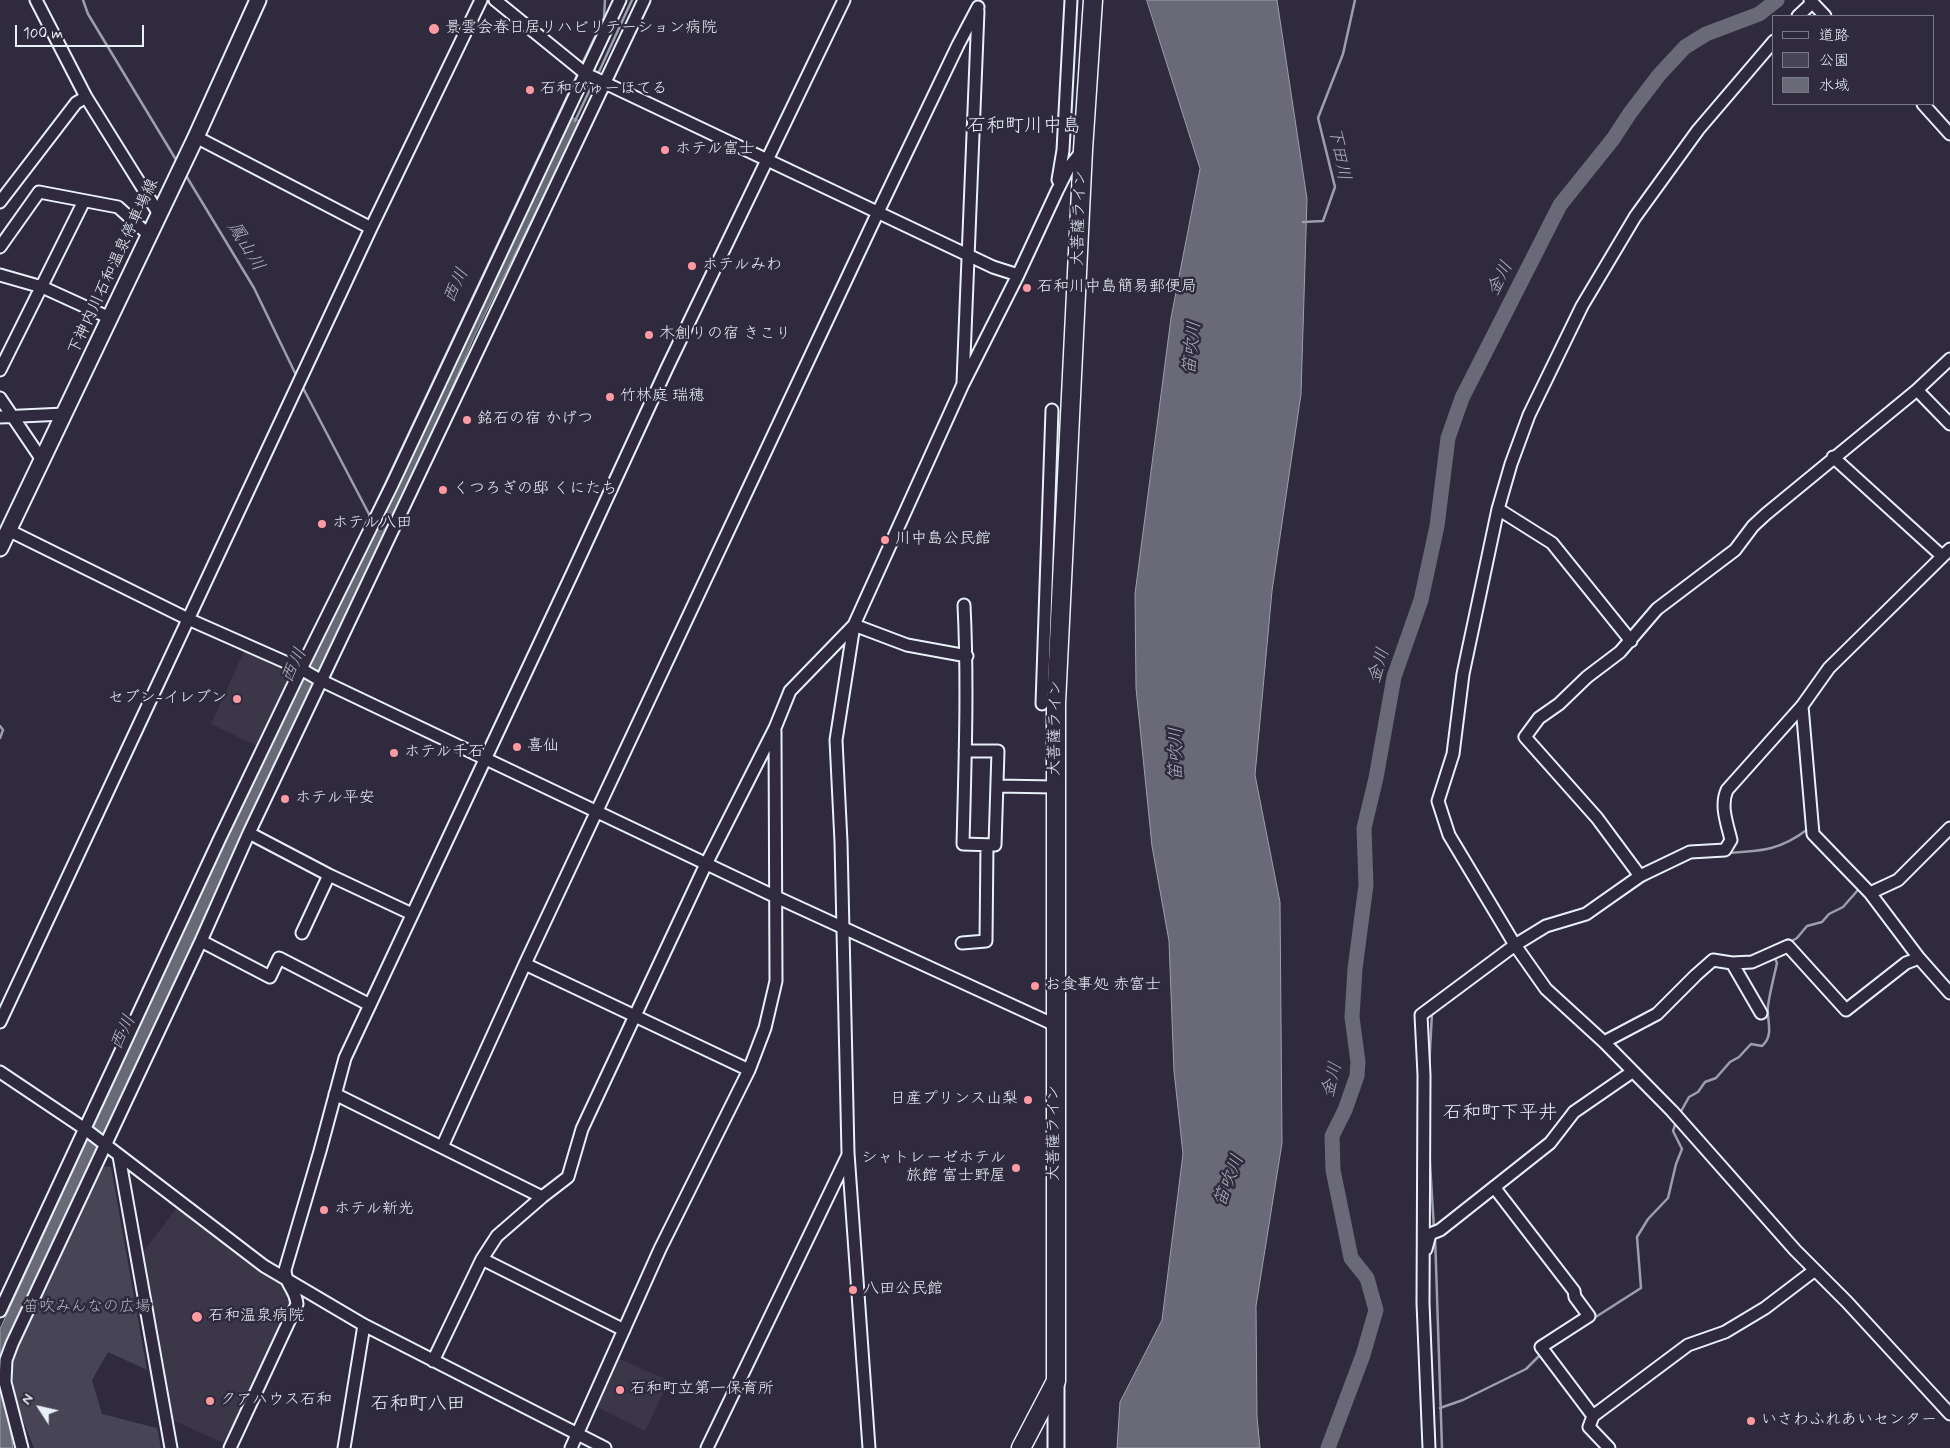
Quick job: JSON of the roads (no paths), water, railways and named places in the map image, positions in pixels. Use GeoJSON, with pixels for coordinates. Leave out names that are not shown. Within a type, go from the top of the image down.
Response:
{"type":"FeatureCollection","features":[{"type":"Feature","properties":{"kind":"highway","name":"大菩薩ライン"},"geometry":{"type":"LineString","coordinates":[[1021,1448],[1056,1382],[1056,703],[1052,620],[1093,0]]}},
{"type":"Feature","properties":{"kind":"main road","name":"下神内川石和温泉停車場線"},"geometry":{"type":"LineString","coordinates":[[0,548],[196,137],[258,0]]}},
{"type":"Feature","properties":{"kind":"main road"},"geometry":{"type":"LineString","coordinates":[[1056,1382],[1056,1442]]}},
{"type":"Feature","properties":{"kind":"main road"},"geometry":{"type":"LineString","coordinates":[[1031,1428],[1044,1428],[1056,1442]]}},
{"type":"Feature","properties":{"kind":"street"},"geometry":{"type":"LineString","coordinates":[[36,0],[86,97],[159,214]]}},
{"type":"Feature","properties":{"kind":"street"},"geometry":{"type":"LineString","coordinates":[[0,1022],[371,228],[481,0]]}},
{"type":"Feature","properties":{"kind":"street"},"geometry":{"type":"LineString","coordinates":[[495,0],[582,70],[602,81],[967,255],[993,267],[1018,275]]}},
{"type":"Feature","properties":{"kind":"street"},"geometry":{"type":"LineString","coordinates":[[0,1311],[87,1131],[126,1038],[568,113],[582,70],[620,0]]}},
{"type":"Feature","properties":{"kind":"street"},"geometry":{"type":"LineString","coordinates":[[22,1448],[5,1382],[6,1360],[12,1344],[104,1144],[201,941],[249,833],[602,81],[644,0]]}},
{"type":"Feature","properties":{"kind":"street"},"geometry":{"type":"LineString","coordinates":[[230,1448],[297,1304],[296,1293],[286,1281],[285,1270],[302,1215],[344,1058],[667,368],[844,0]]}},
{"type":"Feature","properties":{"kind":"street"},"geometry":{"type":"LineString","coordinates":[[1057,191],[1063,150],[1071,0]]}},
{"type":"Feature","properties":{"kind":"street"},"geometry":{"type":"LineString","coordinates":[[1799,15],[1811,1],[1825,15]]}},
{"type":"Feature","properties":{"kind":"street"},"geometry":{"type":"LineString","coordinates":[[442,1146],[525,964],[878,212],[978,4]]}},
{"type":"Feature","properties":{"kind":"street"},"geometry":{"type":"LineString","coordinates":[[963,384],[978,4]]}},
{"type":"Feature","properties":{"kind":"street"},"geometry":{"type":"LineString","coordinates":[[1772,43],[1698,130],[1635,217],[1582,306],[1529,415],[1511,464],[1498,509],[1463,674],[1453,754],[1438,802],[1449,835],[1517,947],[1546,989],[1604,1042],[1675,1115],[1815,1270],[1950,1414]]}},
{"type":"Feature","properties":{"kind":"street"},"geometry":{"type":"LineString","coordinates":[[0,202],[76,103],[86,97]]}},
{"type":"Feature","properties":{"kind":"street"},"geometry":{"type":"LineString","coordinates":[[1924,105],[1950,134]]}},
{"type":"Feature","properties":{"kind":"street"},"geometry":{"type":"LineString","coordinates":[[568,113],[584,120]]}},
{"type":"Feature","properties":{"kind":"street"},"geometry":{"type":"LineString","coordinates":[[196,137],[371,228]]}},
{"type":"Feature","properties":{"kind":"street"},"geometry":{"type":"LineString","coordinates":[[869,1448],[848,1153],[841,842],[836,740],[854,625],[963,384],[1018,275],[1069,167],[1083,150]]}},
{"type":"Feature","properties":{"kind":"street"},"geometry":{"type":"LineString","coordinates":[[0,247],[39,192],[118,207],[149,235]]}},
{"type":"Feature","properties":{"kind":"street"},"geometry":{"type":"LineString","coordinates":[[0,370],[84,201]]}},
{"type":"Feature","properties":{"kind":"street"},"geometry":{"type":"LineString","coordinates":[[0,275],[42,287],[110,318]]}},
{"type":"Feature","properties":{"kind":"street"},"geometry":{"type":"LineString","coordinates":[[1640,876],[1597,818],[1525,737],[1539,718],[1631,641],[1657,609],[1735,550],[1753,526],[1833,457],[1917,390],[1950,359]]}},
{"type":"Feature","properties":{"kind":"street"},"geometry":{"type":"LineString","coordinates":[[1917,390],[1950,424]]}},
{"type":"Feature","properties":{"kind":"street"},"geometry":{"type":"LineString","coordinates":[[0,398],[42,460]]}},
{"type":"Feature","properties":{"kind":"street"},"geometry":{"type":"LineString","coordinates":[[1042,704],[1052,620],[1052,410]]}},
{"type":"Feature","properties":{"kind":"street"},"geometry":{"type":"LineString","coordinates":[[0,417],[64,414]]}},
{"type":"Feature","properties":{"kind":"street"},"geometry":{"type":"LineString","coordinates":[[1430,1448],[1422,1265],[1424,1074],[1421,1015],[1546,926],[1586,914],[1640,876],[1690,852],[1725,850],[1731,840],[1724,807],[1724,798],[1727,790],[1802,706],[1829,668],[1946,552],[1833,457]]}},
{"type":"Feature","properties":{"kind":"street"},"geometry":{"type":"LineString","coordinates":[[1498,509],[1552,544],[1631,641]]}},
{"type":"Feature","properties":{"kind":"street"},"geometry":{"type":"LineString","coordinates":[[8,530],[188,619],[303,670],[706,864],[1055,1025]]}},
{"type":"Feature","properties":{"kind":"street"},"geometry":{"type":"LineString","coordinates":[[964,605],[967,656],[965,750],[964,844],[995,845],[998,751],[965,750]]}},
{"type":"Feature","properties":{"kind":"street"},"geometry":{"type":"LineString","coordinates":[[854,625],[907,645],[967,656]]}},
{"type":"Feature","properties":{"kind":"street"},"geometry":{"type":"LineString","coordinates":[[433,1361],[482,1259],[497,1236],[568,1177],[582,1130],[636,1018],[706,864],[775,728],[790,691],[854,625]]}},
{"type":"Feature","properties":{"kind":"street"},"geometry":{"type":"LineString","coordinates":[[1802,706],[1812,834],[1870,894],[1919,958],[1950,993]]}},
{"type":"Feature","properties":{"kind":"street"},"geometry":{"type":"LineString","coordinates":[[571,1448],[660,1249],[749,1070],[765,1028],[776,981],[774,896],[775,728]]}},
{"type":"Feature","properties":{"kind":"street"},"geometry":{"type":"LineString","coordinates":[[997,786],[1055,788]]}},
{"type":"Feature","properties":{"kind":"street"},"geometry":{"type":"LineString","coordinates":[[1870,894],[1898,880],[1950,828]]}},
{"type":"Feature","properties":{"kind":"street"},"geometry":{"type":"LineString","coordinates":[[249,833],[329,875],[412,914]]}},
{"type":"Feature","properties":{"kind":"street"},"geometry":{"type":"LineString","coordinates":[[962,943],[986,941],[987,845]]}},
{"type":"Feature","properties":{"kind":"street"},"geometry":{"type":"LineString","coordinates":[[302,933],[329,875]]}},
{"type":"Feature","properties":{"kind":"street"},"geometry":{"type":"LineString","coordinates":[[201,941],[270,977],[279,958],[370,1005]]}},
{"type":"Feature","properties":{"kind":"street"},"geometry":{"type":"LineString","coordinates":[[1604,1042],[1657,1014],[1696,974],[1713,960],[1732,963],[1752,962],[1788,946],[1846,1010],[1906,963],[1919,958]]}},
{"type":"Feature","properties":{"kind":"street"},"geometry":{"type":"LineString","coordinates":[[1732,963],[1761,1013]]}},
{"type":"Feature","properties":{"kind":"street"},"geometry":{"type":"LineString","coordinates":[[525,964],[749,1070]]}},
{"type":"Feature","properties":{"kind":"street"},"geometry":{"type":"LineString","coordinates":[[0,1072],[87,1131],[286,1281],[364,1325],[604,1448]]}},
{"type":"Feature","properties":{"kind":"street"},"geometry":{"type":"LineString","coordinates":[[1422,1265],[1435,1232],[1550,1142],[1574,1112],[1632,1072]]}},
{"type":"Feature","properties":{"kind":"street"},"geometry":{"type":"LineString","coordinates":[[335,1094],[542,1197]]}},
{"type":"Feature","properties":{"kind":"street"},"geometry":{"type":"LineString","coordinates":[[707,1448],[848,1153]]}},
{"type":"Feature","properties":{"kind":"street"},"geometry":{"type":"LineString","coordinates":[[119,1156],[171,1448]]}},
{"type":"Feature","properties":{"kind":"street"},"geometry":{"type":"LineString","coordinates":[[1494,1187],[1574,1291],[1575,1297],[1589,1316],[1541,1347],[1593,1416]]}},
{"type":"Feature","properties":{"kind":"street"},"geometry":{"type":"LineString","coordinates":[[482,1259],[624,1330]]}},
{"type":"Feature","properties":{"kind":"street"},"geometry":{"type":"LineString","coordinates":[[1609,1448],[1589,1427],[1593,1416],[1688,1345],[1725,1332],[1765,1308],[1815,1270]]}},
{"type":"Feature","properties":{"kind":"street"},"geometry":{"type":"LineString","coordinates":[[344,1448],[364,1325]]}},
{"type":"Feature","properties":{"kind":"water","name":"笛吹川"},"geometry":{"type":"Polygon","coordinates":[[[1147,0],[1277,0],[1307,199],[1301,394],[1272,591],[1255,775],[1280,902],[1282,1143],[1256,1306],[1257,1417],[1260,1448],[1117,1448],[1120,1402],[1162,1320],[1183,1154],[1174,1071],[1169,941],[1152,846],[1136,688],[1135,594],[1171,318],[1200,169],[1147,0]]]}},
{"type":"Feature","properties":{"kind":"water"},"geometry":{"type":"Polygon","coordinates":[[[569,116],[580,121],[474,337],[402,503],[259,798],[0,1362],[0,1329],[248,792],[391,496],[569,116]]]}},
{"type":"Feature","properties":{"kind":"water"},"geometry":{"type":"Polygon","coordinates":[[[0,1362],[13,1448],[0,1448],[0,1362]]]}},
{"type":"Feature","properties":{"kind":"waterway","name":"鳳山川"},"geometry":{"type":"LineString","coordinates":[[83,0],[88,14],[178,163]]}},
{"type":"Feature","properties":{"kind":"waterway","name":"西川"},"geometry":{"type":"LineString","coordinates":[[581,66],[604,18],[605,0]]}},
{"type":"Feature","properties":{"kind":"waterway"},"geometry":{"type":"LineString","coordinates":[[597,76],[632,0]]}},
{"type":"Feature","properties":{"kind":"waterway","name":"下田川"},"geometry":{"type":"LineString","coordinates":[[1303,222],[1323,221],[1335,187],[1318,118],[1343,54],[1355,0]]}},
{"type":"Feature","properties":{"kind":"waterway","name":"金川"},"geometry":{"type":"LineString","coordinates":[[1328,1448],[1363,1355],[1376,1310],[1367,1278],[1351,1258],[1333,1170],[1332,1136],[1345,1110],[1357,1076],[1358,1062],[1352,1017],[1355,969],[1366,885],[1364,828],[1376,778],[1394,677],[1421,600],[1437,526],[1448,438],[1462,398],[1560,205],[1613,139],[1659,75],[1685,47],[1706,34],[1759,14],[1777,0]]}},
{"type":"Feature","properties":{"kind":"waterway","name":"西川"},"geometry":{"type":"LineString","coordinates":[[370,516],[579,71]]}},
{"type":"Feature","properties":{"kind":"waterway"},"geometry":{"type":"LineString","coordinates":[[575,121],[594,81]]}},
{"type":"Feature","properties":{"kind":"waterway","name":"鳳山川"},"geometry":{"type":"LineString","coordinates":[[185,174],[254,288],[297,377]]}},
{"type":"Feature","properties":{"kind":"waterway","name":"鳳山川"},"geometry":{"type":"LineString","coordinates":[[302,386],[370,516]]}},
{"type":"Feature","properties":{"kind":"waterway"},"geometry":{"type":"LineString","coordinates":[[0,726],[3,730],[0,738]]}},
{"type":"Feature","properties":{"kind":"waterway"},"geometry":{"type":"LineString","coordinates":[[1727,853],[1779,846],[1808,829]]}},
{"type":"Feature","properties":{"kind":"waterway"},"geometry":{"type":"LineString","coordinates":[[1612,903],[1649,878]]}},
{"type":"Feature","properties":{"kind":"waterway"},"geometry":{"type":"LineString","coordinates":[[1788,943],[1797,938],[1807,926],[1822,922],[1829,914],[1843,907],[1858,890]]}},
{"type":"Feature","properties":{"kind":"waterway"},"geometry":{"type":"LineString","coordinates":[[1679,1115],[1689,1097],[1698,1092],[1705,1082],[1716,1078],[1730,1062],[1739,1057],[1751,1044],[1762,1046],[1766,1042],[1769,1032],[1768,1006],[1777,963],[1774,956]]}},
{"type":"Feature","properties":{"kind":"waterway"},"geometry":{"type":"LineString","coordinates":[[1429,1069],[1432,1013]]}},
{"type":"Feature","properties":{"kind":"waterway"},"geometry":{"type":"LineString","coordinates":[[1591,1320],[1641,1288],[1637,1237],[1648,1219],[1668,1198],[1676,1164],[1682,1149],[1673,1131],[1676,1122]]}},
{"type":"Feature","properties":{"kind":"waterway"},"geometry":{"type":"LineString","coordinates":[[1429,1147],[1434,1229]]}},
{"type":"Feature","properties":{"kind":"waterway"},"geometry":{"type":"LineString","coordinates":[[1435,1235],[1442,1448]]}},
{"type":"Feature","properties":{"kind":"waterway"},"geometry":{"type":"LineString","coordinates":[[1440,1408],[1463,1400],[1526,1369],[1541,1354]]}},
{"type":"Feature","properties":{"kind":"place","name":"景雲会春日居リハビリテーション病院"},"geometry":{"type":"Point","coordinates":[434,29]}},
{"type":"Feature","properties":{"kind":"place","name":"石和びゅーほてる"},"geometry":{"type":"Point","coordinates":[530,90]}},
{"type":"Feature","properties":{"kind":"place","name":"ホテル富士"},"geometry":{"type":"Point","coordinates":[665,150]}},
{"type":"Feature","properties":{"kind":"place","name":"ホテルみわ"},"geometry":{"type":"Point","coordinates":[692,266]}},
{"type":"Feature","properties":{"kind":"place","name":"石和川中島簡易郵便局"},"geometry":{"type":"Point","coordinates":[1027,288]}},
{"type":"Feature","properties":{"kind":"place","name":"木創りの宿 きこり"},"geometry":{"type":"Point","coordinates":[649,335]}},
{"type":"Feature","properties":{"kind":"place","name":"竹林庭 瑞穂"},"geometry":{"type":"Point","coordinates":[610,397]}},
{"type":"Feature","properties":{"kind":"place","name":"銘石の宿 かげつ"},"geometry":{"type":"Point","coordinates":[467,420]}},
{"type":"Feature","properties":{"kind":"place","name":"くつろぎの邸 くにたち"},"geometry":{"type":"Point","coordinates":[443,490]}},
{"type":"Feature","properties":{"kind":"place","name":"ホテル八田"},"geometry":{"type":"Point","coordinates":[322,524]}},
{"type":"Feature","properties":{"kind":"place","name":"川中島公民館"},"geometry":{"type":"Point","coordinates":[885,540]}},
{"type":"Feature","properties":{"kind":"place","name":"セブン-イレブン"},"geometry":{"type":"Point","coordinates":[237,699]}},
{"type":"Feature","properties":{"kind":"place","name":"喜仙"},"geometry":{"type":"Point","coordinates":[517,747]}},
{"type":"Feature","properties":{"kind":"place","name":"ホテル千石"},"geometry":{"type":"Point","coordinates":[394,753]}},
{"type":"Feature","properties":{"kind":"place","name":"ホテル平安"},"geometry":{"type":"Point","coordinates":[285,799]}},
{"type":"Feature","properties":{"kind":"place","name":"お食事処 赤富士"},"geometry":{"type":"Point","coordinates":[1035,986]}},
{"type":"Feature","properties":{"kind":"place","name":"日産プリンス山梨"},"geometry":{"type":"Point","coordinates":[1028,1100]}},
{"type":"Feature","properties":{"kind":"place","name":"シャトレーゼホテル 旅館 富士野屋"},"geometry":{"type":"Point","coordinates":[1016,1168]}},
{"type":"Feature","properties":{"kind":"place","name":"ホテル新光"},"geometry":{"type":"Point","coordinates":[324,1210]}},
{"type":"Feature","properties":{"kind":"place","name":"八田公民館"},"geometry":{"type":"Point","coordinates":[853,1290]}},
{"type":"Feature","properties":{"kind":"place","name":"石和温泉病院"},"geometry":{"type":"Point","coordinates":[197,1317]}},
{"type":"Feature","properties":{"kind":"place","name":"石和町立第一保育所"},"geometry":{"type":"Point","coordinates":[620,1390]}},
{"type":"Feature","properties":{"kind":"place","name":"クアハウス石和"},"geometry":{"type":"Point","coordinates":[210,1401]}},
{"type":"Feature","properties":{"kind":"place","name":"いさわふれあいセンター"},"geometry":{"type":"Point","coordinates":[1751,1421]}},
{"type":"Feature","properties":{"kind":"district","name":"石和町川中島"},"geometry":{"type":"Point","coordinates":[1024,127]}},
{"type":"Feature","properties":{"kind":"district","name":"石和町下平井"},"geometry":{"type":"Point","coordinates":[1500,1114]}},
{"type":"Feature","properties":{"kind":"district","name":"石和町八田"},"geometry":{"type":"Point","coordinates":[418,1405]}},
{"type":"Feature","properties":{"kind":"park label","name":"笛吹みんなの広場"},"geometry":{"type":"Point","coordinates":[87,1308]}}]}
